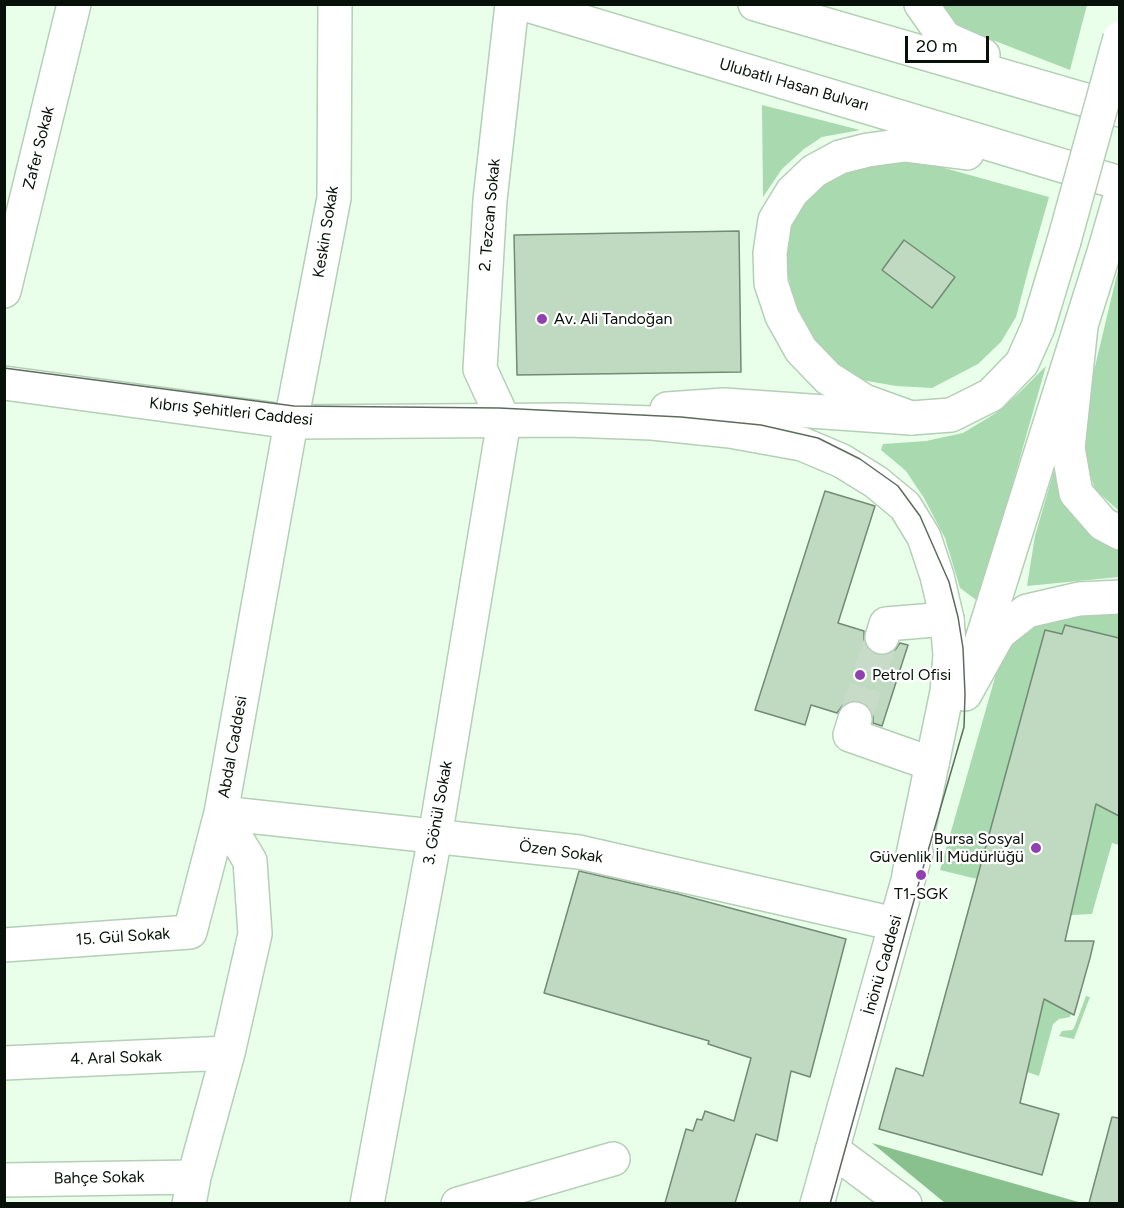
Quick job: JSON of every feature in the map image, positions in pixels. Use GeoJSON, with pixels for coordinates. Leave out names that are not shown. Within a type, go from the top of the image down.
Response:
{"type":"FeatureCollection","features":[{"type":"Feature","properties":{"kind":"main road","name":"Zafer Sokak"},"geometry":{"type":"LineString","coordinates":[[4,291],[74,4]]}},
{"type":"Feature","properties":{"kind":"main road","name":"Keskin Sokak"},"geometry":{"type":"LineString","coordinates":[[292,422],[334,198],[335,4]]}},
{"type":"Feature","properties":{"kind":"main road","name":"2. Tezcan Sokak"},"geometry":{"type":"LineString","coordinates":[[504,421],[480,369],[490,200],[512,4]]}},
{"type":"Feature","properties":{"kind":"main road","name":"Ulubatlı Hasan Bulvarı"},"geometry":{"type":"LineString","coordinates":[[524,4],[1065,165]]}},
{"type":"Feature","properties":{"kind":"main road"},"geometry":{"type":"LineString","coordinates":[[755,4],[1119,110]]}},
{"type":"Feature","properties":{"kind":"main road"},"geometry":{"type":"LineString","coordinates":[[921,4],[945,38],[1080,99]]}},
{"type":"Feature","properties":{"kind":"main road"},"geometry":{"type":"LineString","coordinates":[[567,420],[614,413],[724,405],[911,418],[951,415],[991,395],[1022,363],[1038,327],[1064,241],[1119,38]]}},
{"type":"Feature","properties":{"kind":"main road"},"geometry":{"type":"LineString","coordinates":[[911,418],[864,401],[828,378],[801,350],[782,316],[771,283],[770,253],[776,220],[792,192],[814,171],[840,157],[868,150],[905,145],[1065,165],[1119,183]]}},
{"type":"Feature","properties":{"kind":"main road"},"geometry":{"type":"LineString","coordinates":[[965,694],[1105,249],[1119,197]]}},
{"type":"Feature","properties":{"kind":"main road"},"geometry":{"type":"LineString","coordinates":[[1081,326],[1068,448],[1076,493],[1103,524],[1119,533]]}},
{"type":"Feature","properties":{"kind":"main road","name":"Kıbrıs Şehitleri Caddesi"},"geometry":{"type":"LineString","coordinates":[[4,383],[292,422],[567,420]]}},
{"type":"Feature","properties":{"kind":"main road"},"geometry":{"type":"LineString","coordinates":[[567,420],[652,423],[730,431],[802,444],[842,461],[876,482],[905,507],[924,537],[937,576],[947,619],[950,655],[947,693],[909,874]]}},
{"type":"Feature","properties":{"kind":"main road","name":"3. Gönül Sokak"},"geometry":{"type":"LineString","coordinates":[[367,1203],[435,837],[504,421]]}},
{"type":"Feature","properties":{"kind":"main road","name":"Abdal Caddesi"},"geometry":{"type":"LineString","coordinates":[[192,1190],[228,1053],[255,934],[250,861],[221,813],[292,422]]}},
{"type":"Feature","properties":{"kind":"main road"},"geometry":{"type":"LineString","coordinates":[[965,694],[999,633],[1027,611],[1079,599],[1119,597]]}},
{"type":"Feature","properties":{"kind":"main road"},"geometry":{"type":"LineString","coordinates":[[882,637],[886,624],[947,619]]}},
{"type":"Feature","properties":{"kind":"main road","name":"İnönü Caddesi"},"geometry":{"type":"LineString","coordinates":[[817,1203],[909,874],[965,694]]}},
{"type":"Feature","properties":{"kind":"main road"},"geometry":{"type":"LineString","coordinates":[[855,719],[850,735],[932,764]]}},
{"type":"Feature","properties":{"kind":"main road","name":"Özen Sokak"},"geometry":{"type":"LineString","coordinates":[[221,813],[579,852],[895,924]]}},
{"type":"Feature","properties":{"kind":"main road","name":"15. Gül Sokak"},"geometry":{"type":"LineString","coordinates":[[4,945],[190,932],[221,813]]}},
{"type":"Feature","properties":{"kind":"main road","name":"4. Aral Sokak"},"geometry":{"type":"LineString","coordinates":[[4,1063],[228,1053]]}},
{"type":"Feature","properties":{"kind":"main road"},"geometry":{"type":"LineString","coordinates":[[832,1151],[905,1203]]}},
{"type":"Feature","properties":{"kind":"main road"},"geometry":{"type":"LineString","coordinates":[[458,1203],[614,1159]]}},
{"type":"Feature","properties":{"kind":"main road","name":"Bahçe Sokak"},"geometry":{"type":"LineString","coordinates":[[4,1180],[192,1190]]}},
{"type":"Feature","properties":{"kind":"green space"},"geometry":{"type":"Polygon","coordinates":[[[938,5],[1087,5],[1070,70],[959,27],[942,12],[938,5]]]}},
{"type":"Feature","properties":{"kind":"green space"},"geometry":{"type":"Polygon","coordinates":[[[762,105],[860,130],[822,137],[804,149],[782,169],[763,197],[762,105]]]}},
{"type":"Feature","properties":{"kind":"green space"},"geometry":{"type":"Polygon","coordinates":[[[893,159],[930,164],[1049,197],[1016,317],[1001,342],[978,364],[932,388],[896,386],[862,380],[832,360],[812,336],[795,304],[786,267],[790,229],[810,195],[833,172],[893,159]]]}},
{"type":"Feature","properties":{"kind":"green space"},"geometry":{"type":"Polygon","coordinates":[[[1119,266],[1119,511],[1095,489],[1086,463],[1082,421],[1119,266]]]}},
{"type":"Feature","properties":{"kind":"green space"},"geometry":{"type":"Polygon","coordinates":[[[1046,366],[979,602],[960,588],[945,538],[924,498],[906,471],[881,450],[883,444],[926,441],[963,433],[996,413],[1046,366]]]}},
{"type":"Feature","properties":{"kind":"green space"},"geometry":{"type":"Polygon","coordinates":[[[1055,467],[1119,546],[1119,577],[1027,586],[1035,536],[1055,467]]]}},
{"type":"Feature","properties":{"kind":"green space"},"geometry":{"type":"Polygon","coordinates":[[[1119,611],[1119,638],[1065,625],[1062,634],[1045,630],[977,879],[940,870],[1004,646],[1029,619],[1119,611]]]}},
{"type":"Feature","properties":{"kind":"green space"},"geometry":{"type":"Polygon","coordinates":[[[1096,804],[1119,816],[1119,845],[1112,843],[1092,914],[1071,915],[1096,804]]]}},
{"type":"Feature","properties":{"kind":"green space"},"geometry":{"type":"Polygon","coordinates":[[[1086,996],[1090,997],[1074,1039],[1059,1036],[1062,1031],[1074,1028],[1086,996]]]}},
{"type":"Feature","properties":{"kind":"green space"},"geometry":{"type":"Polygon","coordinates":[[[1044,999],[1071,1013],[1070,1017],[1059,1019],[1053,1024],[1039,1076],[1027,1072],[1044,999]]]}},
{"type":"Feature","properties":{"kind":"green space"},"geometry":{"type":"Polygon","coordinates":[[[872,1143],[1082,1203],[945,1203],[872,1143]]]}},
{"type":"Feature","properties":{"kind":"building"},"geometry":{"type":"Polygon","coordinates":[[[739,231],[741,372],[517,375],[514,235],[739,231]]]}},
{"type":"Feature","properties":{"kind":"building"},"geometry":{"type":"Polygon","coordinates":[[[904,240],[955,277],[932,308],[882,270],[904,240]]]}},
{"type":"Feature","properties":{"kind":"building"},"geometry":{"type":"Polygon","coordinates":[[[825,491],[875,506],[838,623],[864,631],[864,642],[876,655],[887,655],[900,643],[908,645],[882,726],[873,723],[873,714],[869,707],[860,701],[851,701],[843,705],[837,713],[811,705],[805,725],[755,710],[825,491]]]}},
{"type":"Feature","properties":{"kind":"building","name":"Bursa Sosyal Güvenlik İl Müdürlüğü"},"geometry":{"type":"Polygon","coordinates":[[[1065,625],[1119,638],[1119,816],[1096,804],[1065,941],[1094,941],[1090,958],[1074,1015],[1044,999],[1020,1103],[1059,1114],[1042,1175],[879,1129],[896,1068],[923,1076],[1045,630],[1062,634],[1065,625]]]}},
{"type":"Feature","properties":{"kind":"building"},"geometry":{"type":"Polygon","coordinates":[[[579,871],[678,894],[846,939],[810,1077],[791,1071],[777,1141],[756,1134],[735,1203],[665,1203],[686,1129],[693,1131],[697,1119],[702,1120],[705,1111],[734,1121],[751,1058],[708,1044],[709,1041],[544,993],[579,871]]]}},
{"type":"Feature","properties":{"kind":"building"},"geometry":{"type":"Polygon","coordinates":[[[1112,1117],[1119,1118],[1119,1203],[1089,1203],[1112,1117]]]}},
{"type":"Feature","properties":{"kind":"tunnel"},"geometry":{"type":"LineString","coordinates":[[855,719],[882,637]]}},
{"type":"Feature","properties":{"kind":"tram line"},"geometry":{"type":"LineString","coordinates":[[4,368],[294,406],[499,408],[681,417],[761,425],[818,438],[860,459],[898,486],[920,516],[949,582],[963,648],[964,727],[830,1204]]}},
{"type":"Feature","properties":{"kind":"place","name":"Av. Ali Tandoğan"},"geometry":{"type":"Point","coordinates":[542,319]}},
{"type":"Feature","properties":{"kind":"place","name":"Petrol Ofisi"},"geometry":{"type":"Point","coordinates":[860,675]}},
{"type":"Feature","properties":{"kind":"place","name":"Bursa Sosyal Güvenlik İl Müdürlüğü"},"geometry":{"type":"Point","coordinates":[1036,848]}},
{"type":"Feature","properties":{"kind":"place","name":"T1-SGK"},"geometry":{"type":"Point","coordinates":[921,875]}}]}
